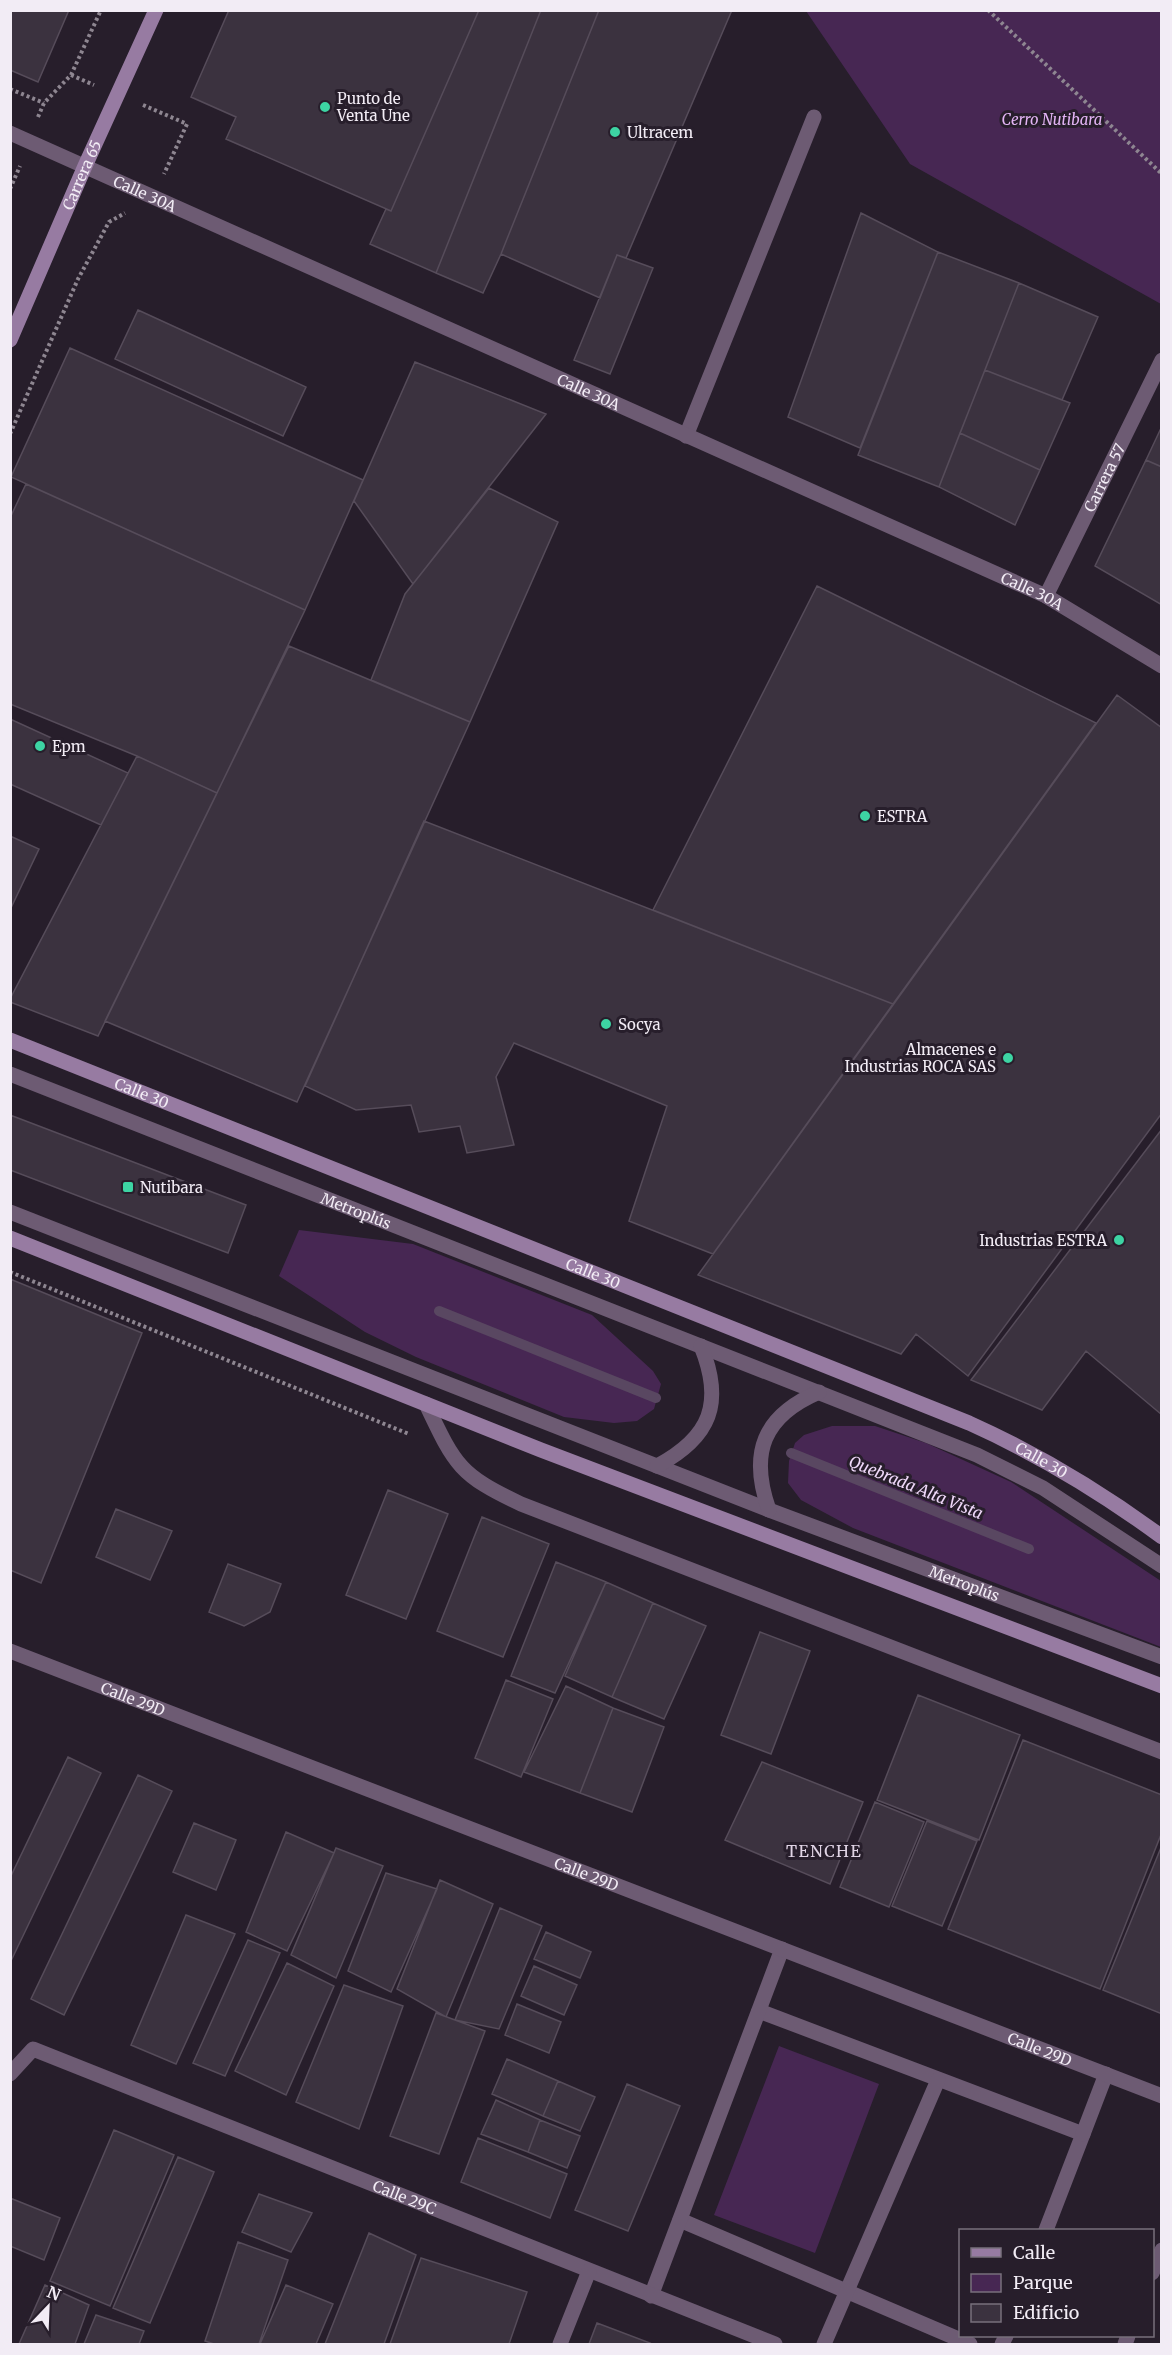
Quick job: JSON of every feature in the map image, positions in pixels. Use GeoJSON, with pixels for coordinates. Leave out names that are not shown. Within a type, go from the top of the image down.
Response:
{"type":"FeatureCollection","features":[{"type":"Feature","properties":{"kind":"main road","name":"Carrera 65"},"geometry":{"type":"LineString","coordinates":[[10,340],[85,166],[156,10]]}},
{"type":"Feature","properties":{"kind":"main road","name":"Calle 30"},"geometry":{"type":"LineString","coordinates":[[10,1040],[959,1419],[1007,1440],[1077,1479],[1161,1537]]}},
{"type":"Feature","properties":{"kind":"main road"},"geometry":{"type":"LineString","coordinates":[[10,1238],[426,1404],[1161,1686]]}},
{"type":"Feature","properties":{"kind":"street"},"geometry":{"type":"LineString","coordinates":[[687,436],[814,117]]}},
{"type":"Feature","properties":{"kind":"street","name":"Calle 30A"},"geometry":{"type":"LineString","coordinates":[[10,133],[1046,596],[1161,666]]}},
{"type":"Feature","properties":{"kind":"street","name":"Carrera 57"},"geometry":{"type":"LineString","coordinates":[[1046,596],[1161,360]]}},
{"type":"Feature","properties":{"kind":"street","name":"Metroplús"},"geometry":{"type":"LineString","coordinates":[[10,1074],[819,1392],[1013,1471],[1043,1488],[1161,1566]]}},
{"type":"Feature","properties":{"kind":"street","name":"Metroplús"},"geometry":{"type":"LineString","coordinates":[[10,1212],[769,1510],[1161,1657]]}},
{"type":"Feature","properties":{"kind":"street"},"geometry":{"type":"LineString","coordinates":[[657,1466],[691,1445],[705,1427],[712,1406],[713,1383],[701,1346]]}},
{"type":"Feature","properties":{"kind":"street"},"geometry":{"type":"LineString","coordinates":[[769,1510],[759,1472],[761,1450],[769,1429],[783,1412],[799,1401],[819,1392]]}},
{"type":"Feature","properties":{"kind":"street"},"geometry":{"type":"LineString","coordinates":[[426,1404],[453,1459],[470,1477],[512,1500],[1161,1752]]}},
{"type":"Feature","properties":{"kind":"street","name":"Calle 29D"},"geometry":{"type":"LineString","coordinates":[[10,1651],[1161,2096]]}},
{"type":"Feature","properties":{"kind":"street"},"geometry":{"type":"LineString","coordinates":[[651,2296],[782,1949]]}},
{"type":"Feature","properties":{"kind":"street"},"geometry":{"type":"LineString","coordinates":[[759,2011],[1083,2134]]}},
{"type":"Feature","properties":{"kind":"street","name":"Calle 29C"},"geometry":{"type":"LineString","coordinates":[[10,2074],[33,2049],[775,2344]]}},
{"type":"Feature","properties":{"kind":"street"},"geometry":{"type":"LineString","coordinates":[[1046,2229],[1106,2074]]}},
{"type":"Feature","properties":{"kind":"street"},"geometry":{"type":"LineString","coordinates":[[824,2344],[938,2080]]}},
{"type":"Feature","properties":{"kind":"street"},"geometry":{"type":"LineString","coordinates":[[680,2220],[970,2344]]}},
{"type":"Feature","properties":{"kind":"street"},"geometry":{"type":"LineString","coordinates":[[1154,2268],[1161,2250]]}},
{"type":"Feature","properties":{"kind":"street"},"geometry":{"type":"LineString","coordinates":[[560,2344],[589,2271]]}},
{"type":"Feature","properties":{"kind":"path"},"geometry":{"type":"LineString","coordinates":[[10,89],[44,103],[71,75],[101,10]]}},
{"type":"Feature","properties":{"kind":"path"},"geometry":{"type":"LineString","coordinates":[[988,10],[1161,174]]}},
{"type":"Feature","properties":{"kind":"path"},"geometry":{"type":"LineString","coordinates":[[161,180],[187,124],[162,113]]}},
{"type":"Feature","properties":{"kind":"path"},"geometry":{"type":"LineString","coordinates":[[10,434],[78,279],[109,222],[135,208]]}},
{"type":"Feature","properties":{"kind":"path"},"geometry":{"type":"LineString","coordinates":[[10,1272],[405,1432]]}},
{"type":"Feature","properties":{"kind":"green space","name":"Cerro Nutibara"},"geometry":{"type":"Polygon","coordinates":[[[806,11],[1161,11],[1161,304],[910,164],[806,11]]]}},
{"type":"Feature","properties":{"kind":"green space"},"geometry":{"type":"Polygon","coordinates":[[[299,1230],[413,1244],[592,1315],[653,1371],[661,1384],[654,1409],[637,1421],[614,1423],[564,1417],[416,1357],[365,1332],[279,1276],[299,1230]]]}},
{"type":"Feature","properties":{"kind":"green space"},"geometry":{"type":"Polygon","coordinates":[[[832,1426],[875,1426],[926,1443],[1011,1482],[1161,1581],[1161,1647],[853,1528],[801,1500],[788,1483],[789,1461],[795,1443],[804,1435],[832,1426]]]}},
{"type":"Feature","properties":{"kind":"green space"},"geometry":{"type":"Polygon","coordinates":[[[779,2046],[879,2084],[815,2253],[714,2215],[779,2046]]]}},
{"type":"Feature","properties":{"kind":"building"},"geometry":{"type":"Polygon","coordinates":[[[10,10],[69,10],[38,82],[10,70],[10,10]]]}},
{"type":"Feature","properties":{"kind":"building","name":"Punto de Venta Une"},"geometry":{"type":"Polygon","coordinates":[[[229,10],[479,10],[391,211],[226,139],[236,117],[191,97],[229,10]]]}},
{"type":"Feature","properties":{"kind":"building"},"geometry":{"type":"Polygon","coordinates":[[[479,10],[541,10],[436,273],[370,244],[386,209],[391,211],[479,10]]]}},
{"type":"Feature","properties":{"kind":"building"},"geometry":{"type":"Polygon","coordinates":[[[541,10],[599,10],[501,254],[483,293],[436,273],[541,10]]]}},
{"type":"Feature","properties":{"kind":"building","name":"Ultracem"},"geometry":{"type":"Polygon","coordinates":[[[599,10],[732,10],[626,258],[617,255],[600,298],[501,254],[599,10]]]}},
{"type":"Feature","properties":{"kind":"building"},"geometry":{"type":"Polygon","coordinates":[[[861,213],[938,252],[860,448],[788,417],[861,213]]]}},
{"type":"Feature","properties":{"kind":"building"},"geometry":{"type":"Polygon","coordinates":[[[938,252],[1019,283],[939,487],[858,455],[938,252]]]}},
{"type":"Feature","properties":{"kind":"building"},"geometry":{"type":"Polygon","coordinates":[[[617,255],[653,268],[610,374],[574,360],[617,255]]]}},
{"type":"Feature","properties":{"kind":"building"},"geometry":{"type":"Polygon","coordinates":[[[1019,283],[1098,317],[1062,400],[985,370],[1019,283]]]}},
{"type":"Feature","properties":{"kind":"building"},"geometry":{"type":"Polygon","coordinates":[[[138,310],[306,387],[283,436],[115,359],[138,310]]]}},
{"type":"Feature","properties":{"kind":"building"},"geometry":{"type":"Polygon","coordinates":[[[70,348],[363,480],[305,610],[11,477],[70,348]]]}},
{"type":"Feature","properties":{"kind":"building"},"geometry":{"type":"Polygon","coordinates":[[[415,362],[546,414],[413,584],[354,501],[415,362]]]}},
{"type":"Feature","properties":{"kind":"building"},"geometry":{"type":"Polygon","coordinates":[[[985,370],[1070,403],[1040,470],[960,433],[985,370]]]}},
{"type":"Feature","properties":{"kind":"building"},"geometry":{"type":"Polygon","coordinates":[[[1162,426],[1162,467],[1146,460],[1162,426]]]}},
{"type":"Feature","properties":{"kind":"building"},"geometry":{"type":"Polygon","coordinates":[[[960,433],[1040,470],[1015,525],[939,487],[960,433]]]}},
{"type":"Feature","properties":{"kind":"building"},"geometry":{"type":"Polygon","coordinates":[[[1146,460],[1162,467],[1162,605],[1095,566],[1146,460]]]}},
{"type":"Feature","properties":{"kind":"building"},"geometry":{"type":"Polygon","coordinates":[[[26,484],[305,610],[217,793],[137,756],[10,704],[10,518],[26,484]]]}},
{"type":"Feature","properties":{"kind":"building"},"geometry":{"type":"Polygon","coordinates":[[[489,488],[558,522],[470,722],[371,680],[405,594],[489,488]]]}},
{"type":"Feature","properties":{"kind":"building","name":"ESTRA"},"geometry":{"type":"Polygon","coordinates":[[[817,586],[1096,723],[893,1004],[653,910],[817,586]]]}},
{"type":"Feature","properties":{"kind":"building"},"geometry":{"type":"Polygon","coordinates":[[[289,646],[470,722],[297,1102],[105,1021],[289,646]]]}},
{"type":"Feature","properties":{"kind":"building","name":"Almacenes e Industrias ROCA SAS"},"geometry":{"type":"Polygon","coordinates":[[[1117,695],[1162,728],[1162,1113],[968,1376],[916,1334],[901,1354],[698,1275],[1117,695]]]}},
{"type":"Feature","properties":{"kind":"building","name":"Epm"},"geometry":{"type":"Polygon","coordinates":[[[10,719],[128,773],[101,825],[10,784],[10,719]]]}},
{"type":"Feature","properties":{"kind":"building"},"geometry":{"type":"Polygon","coordinates":[[[137,756],[217,793],[98,1036],[10,1002],[10,999],[137,756]]]}},
{"type":"Feature","properties":{"kind":"building","name":"Socya"},"geometry":{"type":"Polygon","coordinates":[[[424,821],[893,1004],[713,1254],[629,1221],[667,1106],[514,1043],[496,1077],[514,1145],[467,1153],[460,1126],[419,1132],[411,1105],[356,1110],[305,1086],[424,821]]]}},
{"type":"Feature","properties":{"kind":"building"},"geometry":{"type":"Polygon","coordinates":[[[10,836],[39,849],[10,910],[10,836]]]}},
{"type":"Feature","properties":{"kind":"building","name":"Nutibara"},"geometry":{"type":"Polygon","coordinates":[[[10,1115],[246,1205],[228,1253],[10,1170],[10,1115]]]}},
{"type":"Feature","properties":{"kind":"building","name":"Industrias ESTRA"},"geometry":{"type":"Polygon","coordinates":[[[1162,1129],[1162,1415],[1086,1351],[1042,1410],[971,1380],[1162,1129]]]}},
{"type":"Feature","properties":{"kind":"building"},"geometry":{"type":"Polygon","coordinates":[[[10,1279],[142,1333],[41,1583],[10,1570],[10,1279]]]}},
{"type":"Feature","properties":{"kind":"building"},"geometry":{"type":"Polygon","coordinates":[[[388,1490],[448,1514],[406,1619],[346,1595],[388,1490]]]}},
{"type":"Feature","properties":{"kind":"building"},"geometry":{"type":"Polygon","coordinates":[[[116,1509],[172,1531],[150,1580],[96,1557],[116,1509]]]}},
{"type":"Feature","properties":{"kind":"building"},"geometry":{"type":"Polygon","coordinates":[[[482,1517],[549,1544],[503,1657],[437,1631],[482,1517]]]}},
{"type":"Feature","properties":{"kind":"building"},"geometry":{"type":"Polygon","coordinates":[[[556,1562],[606,1582],[555,1693],[511,1676],[556,1562]]]}},
{"type":"Feature","properties":{"kind":"building"},"geometry":{"type":"Polygon","coordinates":[[[228,1564],[281,1584],[270,1612],[244,1626],[209,1612],[228,1564]]]}},
{"type":"Feature","properties":{"kind":"building"},"geometry":{"type":"Polygon","coordinates":[[[606,1582],[653,1603],[612,1697],[565,1676],[606,1582]]]}},
{"type":"Feature","properties":{"kind":"building"},"geometry":{"type":"Polygon","coordinates":[[[653,1603],[706,1626],[664,1719],[612,1697],[653,1603]]]}},
{"type":"Feature","properties":{"kind":"building"},"geometry":{"type":"Polygon","coordinates":[[[760,1632],[810,1651],[771,1754],[721,1735],[760,1632]]]}},
{"type":"Feature","properties":{"kind":"building"},"geometry":{"type":"Polygon","coordinates":[[[506,1680],[553,1699],[521,1777],[475,1758],[506,1680]]]}},
{"type":"Feature","properties":{"kind":"building"},"geometry":{"type":"Polygon","coordinates":[[[566,1686],[613,1708],[580,1793],[524,1772],[566,1686]]]}},
{"type":"Feature","properties":{"kind":"building"},"geometry":{"type":"Polygon","coordinates":[[[918,1695],[1020,1735],[979,1840],[877,1800],[918,1695]]]}},
{"type":"Feature","properties":{"kind":"building"},"geometry":{"type":"Polygon","coordinates":[[[613,1708],[664,1727],[632,1812],[580,1793],[613,1708]]]}},
{"type":"Feature","properties":{"kind":"building"},"geometry":{"type":"Polygon","coordinates":[[[1023,1740],[1162,1795],[1162,1832],[1100,1989],[948,1929],[1023,1740]]]}},
{"type":"Feature","properties":{"kind":"building"},"geometry":{"type":"Polygon","coordinates":[[[68,1757],[101,1773],[10,1963],[10,1878],[68,1757]]]}},
{"type":"Feature","properties":{"kind":"building"},"geometry":{"type":"Polygon","coordinates":[[[762,1762],[863,1802],[830,1884],[725,1840],[762,1762]]]}},
{"type":"Feature","properties":{"kind":"building"},"geometry":{"type":"Polygon","coordinates":[[[138,1775],[172,1791],[64,2015],[31,1999],[138,1775]]]}},
{"type":"Feature","properties":{"kind":"building"},"geometry":{"type":"Polygon","coordinates":[[[875,1802],[924,1822],[889,1907],[840,1887],[875,1802]]]}},
{"type":"Feature","properties":{"kind":"building"},"geometry":{"type":"Polygon","coordinates":[[[927,1821],[977,1841],[942,1926],[892,1906],[927,1821]]]}},
{"type":"Feature","properties":{"kind":"building"},"geometry":{"type":"Polygon","coordinates":[[[194,1823],[236,1840],[216,1890],[173,1872],[194,1823]]]}},
{"type":"Feature","properties":{"kind":"building"},"geometry":{"type":"Polygon","coordinates":[[[286,1832],[334,1853],[287,1951],[246,1932],[286,1832]]]}},
{"type":"Feature","properties":{"kind":"building"},"geometry":{"type":"Polygon","coordinates":[[[1162,1845],[1162,2014],[1103,1990],[1162,1845]]]}},
{"type":"Feature","properties":{"kind":"building"},"geometry":{"type":"Polygon","coordinates":[[[336,1848],[383,1866],[336,1978],[291,1955],[336,1848]]]}},
{"type":"Feature","properties":{"kind":"building"},"geometry":{"type":"Polygon","coordinates":[[[386,1873],[437,1889],[391,1992],[348,1971],[386,1873]]]}},
{"type":"Feature","properties":{"kind":"building"},"geometry":{"type":"Polygon","coordinates":[[[440,1880],[493,1904],[446,2017],[397,1989],[440,1880]]]}},
{"type":"Feature","properties":{"kind":"building"},"geometry":{"type":"Polygon","coordinates":[[[500,1908],[542,1926],[499,2029],[455,2020],[500,1908]]]}},
{"type":"Feature","properties":{"kind":"building"},"geometry":{"type":"Polygon","coordinates":[[[186,1915],[235,1934],[176,2064],[131,2045],[186,1915]]]}},
{"type":"Feature","properties":{"kind":"building"},"geometry":{"type":"Polygon","coordinates":[[[546,1932],[591,1952],[580,1978],[534,1959],[546,1932]]]}},
{"type":"Feature","properties":{"kind":"building"},"geometry":{"type":"Polygon","coordinates":[[[248,1940],[280,1953],[225,2076],[193,2063],[248,1940]]]}},
{"type":"Feature","properties":{"kind":"building"},"geometry":{"type":"Polygon","coordinates":[[[287,1963],[334,1986],[286,2095],[235,2071],[287,1963]]]}},
{"type":"Feature","properties":{"kind":"building"},"geometry":{"type":"Polygon","coordinates":[[[534,1966],[577,1985],[564,2015],[521,1996],[534,1966]]]}},
{"type":"Feature","properties":{"kind":"building"},"geometry":{"type":"Polygon","coordinates":[[[344,1985],[403,2006],[359,2129],[296,2102],[344,1985]]]}},
{"type":"Feature","properties":{"kind":"building"},"geometry":{"type":"Polygon","coordinates":[[[517,2004],[561,2022],[549,2053],[505,2035],[517,2004]]]}},
{"type":"Feature","properties":{"kind":"building"},"geometry":{"type":"Polygon","coordinates":[[[436,2013],[485,2031],[439,2154],[390,2136],[436,2013]]]}},
{"type":"Feature","properties":{"kind":"building"},"geometry":{"type":"Polygon","coordinates":[[[507,2059],[558,2081],[543,2116],[492,2094],[507,2059]]]}},
{"type":"Feature","properties":{"kind":"building"},"geometry":{"type":"Polygon","coordinates":[[[558,2081],[595,2097],[580,2131],[543,2116],[558,2081]]]}},
{"type":"Feature","properties":{"kind":"building"},"geometry":{"type":"Polygon","coordinates":[[[627,2084],[680,2106],[628,2231],[575,2210],[627,2084]]]}},
{"type":"Feature","properties":{"kind":"building"},"geometry":{"type":"Polygon","coordinates":[[[496,2100],[540,2120],[528,2152],[481,2134],[496,2100]]]}},
{"type":"Feature","properties":{"kind":"building"},"geometry":{"type":"Polygon","coordinates":[[[540,2120],[580,2136],[567,2168],[528,2152],[540,2120]]]}},
{"type":"Feature","properties":{"kind":"building"},"geometry":{"type":"Polygon","coordinates":[[[114,2130],[174,2155],[110,2306],[50,2281],[114,2130]]]}},
{"type":"Feature","properties":{"kind":"building"},"geometry":{"type":"Polygon","coordinates":[[[478,2138],[567,2174],[550,2218],[461,2182],[478,2138]]]}},
{"type":"Feature","properties":{"kind":"building"},"geometry":{"type":"Polygon","coordinates":[[[178,2157],[214,2172],[150,2323],[113,2308],[178,2157]]]}},
{"type":"Feature","properties":{"kind":"building"},"geometry":{"type":"Polygon","coordinates":[[[259,2194],[312,2213],[291,2252],[242,2232],[259,2194]]]}},
{"type":"Feature","properties":{"kind":"building"},"geometry":{"type":"Polygon","coordinates":[[[10,2198],[60,2218],[44,2260],[10,2246],[10,2198]]]}},
{"type":"Feature","properties":{"kind":"building"},"geometry":{"type":"Polygon","coordinates":[[[369,2233],[416,2255],[384,2344],[325,2344],[369,2233]]]}},
{"type":"Feature","properties":{"kind":"building"},"geometry":{"type":"Polygon","coordinates":[[[238,2242],[288,2260],[259,2344],[214,2344],[205,2341],[238,2242]]]}},
{"type":"Feature","properties":{"kind":"building"},"geometry":{"type":"Polygon","coordinates":[[[421,2258],[527,2292],[509,2344],[390,2344],[421,2258]]]}},
{"type":"Feature","properties":{"kind":"building"},"geometry":{"type":"Polygon","coordinates":[[[45,2285],[89,2305],[75,2344],[19,2344],[45,2285]]]}},
{"type":"Feature","properties":{"kind":"building"},"geometry":{"type":"Polygon","coordinates":[[[286,2285],[333,2304],[316,2344],[260,2344],[286,2285]]]}},
{"type":"Feature","properties":{"kind":"building"},"geometry":{"type":"Polygon","coordinates":[[[96,2315],[144,2331],[139,2344],[84,2344],[96,2315]]]}},
{"type":"Feature","properties":{"kind":"building"},"geometry":{"type":"Polygon","coordinates":[[[597,2323],[650,2343],[589,2344],[597,2323]]]}},
{"type":"Feature","properties":{"kind":"waterway","name":"Quebrada Alta Vista"},"geometry":{"type":"LineString","coordinates":[[439,1311],[656,1398]]}},
{"type":"Feature","properties":{"kind":"waterway","name":"Quebrada Alta Vista"},"geometry":{"type":"LineString","coordinates":[[791,1453],[1029,1549]]}},
{"type":"Feature","properties":{"kind":"place","name":"Punto de Venta Une"},"geometry":{"type":"Point","coordinates":[325,107]}},
{"type":"Feature","properties":{"kind":"place","name":"Ultracem"},"geometry":{"type":"Point","coordinates":[615,132]}},
{"type":"Feature","properties":{"kind":"place","name":"Epm"},"geometry":{"type":"Point","coordinates":[40,746]}},
{"type":"Feature","properties":{"kind":"place","name":"ESTRA"},"geometry":{"type":"Point","coordinates":[865,816]}},
{"type":"Feature","properties":{"kind":"place","name":"Socya"},"geometry":{"type":"Point","coordinates":[606,1024]}},
{"type":"Feature","properties":{"kind":"place","name":"Almacenes e Industrias ROCA SAS"},"geometry":{"type":"Point","coordinates":[1008,1058]}},
{"type":"Feature","properties":{"kind":"place","name":"Nutibara"},"geometry":{"type":"Point","coordinates":[128,1187]}},
{"type":"Feature","properties":{"kind":"place","name":"Industrias ESTRA"},"geometry":{"type":"Point","coordinates":[1119,1240]}},
{"type":"Feature","properties":{"kind":"district","name":"TENCHE"},"geometry":{"type":"Point","coordinates":[824,1851]}}]}
